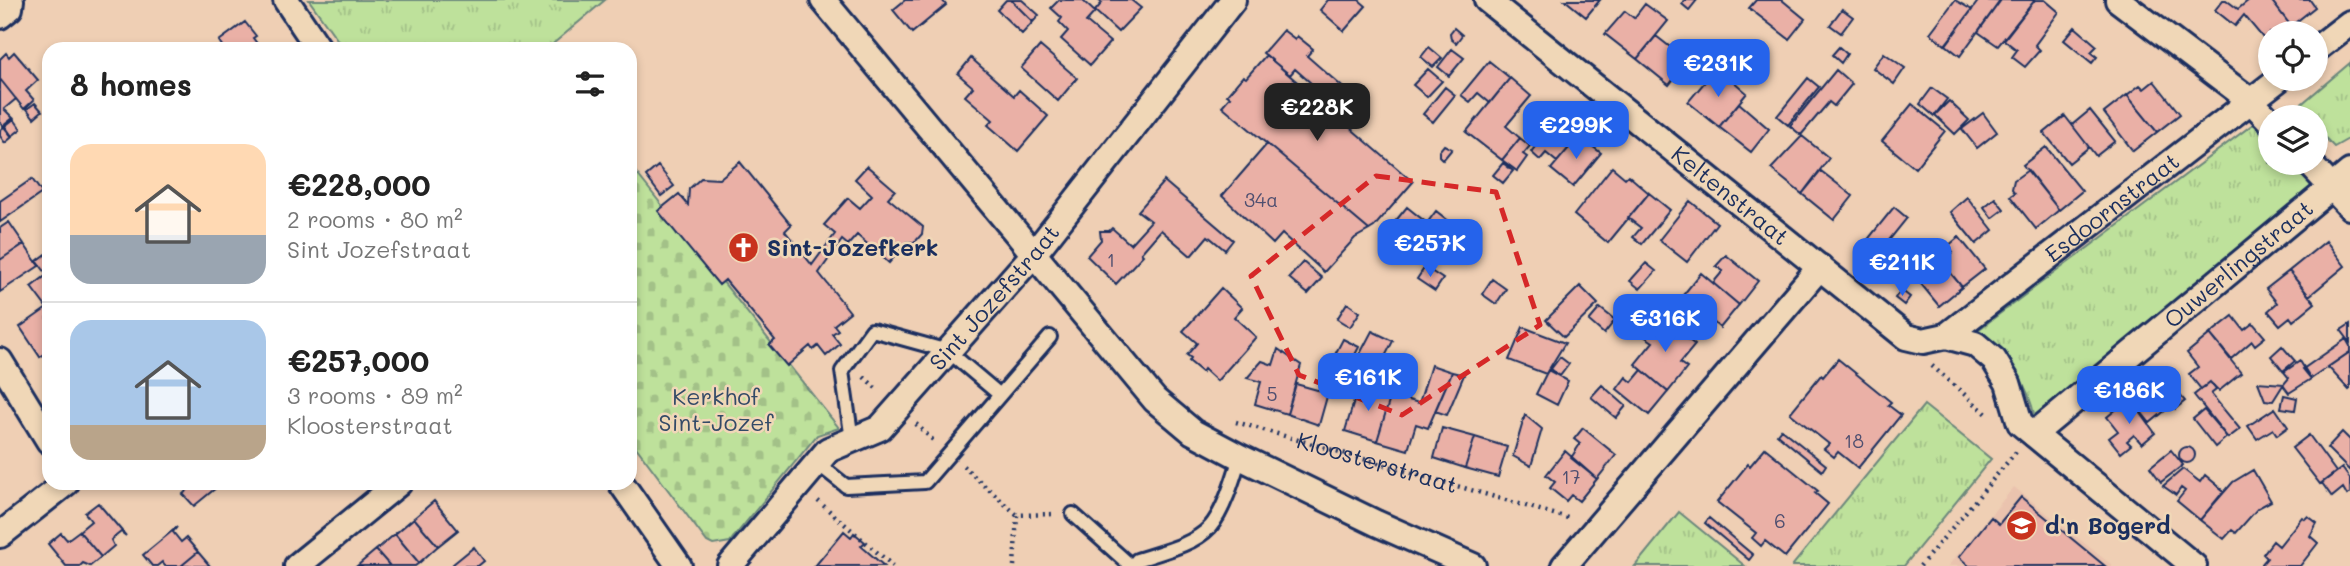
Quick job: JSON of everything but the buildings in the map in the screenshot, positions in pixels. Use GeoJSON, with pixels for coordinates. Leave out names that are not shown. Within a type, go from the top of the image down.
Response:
{"type":"FeatureCollection","features":[{"type":"Feature","properties":{"kind":"street"},"geometry":{"type":"LineString","coordinates":[[0,16],[10,8],[11,0]]}},
{"type":"Feature","properties":{"kind":"street"},"geometry":{"type":"LineString","coordinates":[[286,0],[314,42]]}},
{"type":"Feature","properties":{"kind":"street","name":"Kloosterstraat"},"geometry":{"type":"LineString","coordinates":[[823,0],[1156,400],[1193,432],[1240,457],[1376,523],[1474,566]]}},
{"type":"Feature","properties":{"kind":"street","name":"Sint Jozefstraat"},"geometry":{"type":"LineString","coordinates":[[730,566],[828,450],[880,428],[1033,254],[1233,0]]}},
{"type":"Feature","properties":{"kind":"street","name":"Keltenstraat"},"geometry":{"type":"LineString","coordinates":[[1486,0],[1906,337]]}},
{"type":"Feature","properties":{"kind":"street"},"geometry":{"type":"LineString","coordinates":[[2118,0],[2258,108]]}},
{"type":"Feature","properties":{"kind":"street"},"geometry":{"type":"LineString","coordinates":[[2328,40],[2350,23]]}},
{"type":"Feature","properties":{"kind":"street","name":"Esdoornstraat"},"geometry":{"type":"LineString","coordinates":[[1947,336],[2264,91]]}},
{"type":"Feature","properties":{"kind":"street"},"geometry":{"type":"LineString","coordinates":[[2341,179],[2350,207]]}},
{"type":"Feature","properties":{"kind":"street","name":"Ouwerlingstraat"},"geometry":{"type":"LineString","coordinates":[[2034,435],[2341,179]]}},
{"type":"Feature","properties":{"kind":"street"},"geometry":{"type":"LineString","coordinates":[[1564,566],[1820,267]]}},
{"type":"Feature","properties":{"kind":"street"},"geometry":{"type":"LineString","coordinates":[[1906,337],[1923,341],[1947,336],[1975,344],[1994,360],[2008,383],[2020,423],[2194,566]]}},
{"type":"Feature","properties":{"kind":"street"},"geometry":{"type":"LineString","coordinates":[[0,361],[42,430]]}},
{"type":"Feature","properties":{"kind":"street"},"geometry":{"type":"LineString","coordinates":[[0,536],[57,490]]}},
{"type":"Feature","properties":{"kind":"street"},"geometry":{"type":"LineString","coordinates":[[298,566],[390,490]]}},
{"type":"Feature","properties":{"kind":"street"},"geometry":{"type":"LineString","coordinates":[[626,490],[679,566]]}},
{"type":"Feature","properties":{"kind":"lane"},"geometry":{"type":"LineString","coordinates":[[852,440],[842,371],[872,331],[948,351],[1000,395]]}},
{"type":"Feature","properties":{"kind":"lane"},"geometry":{"type":"LineString","coordinates":[[817,463],[846,486],[925,482],[1050,337]]}},
{"type":"Feature","properties":{"kind":"lane"},"geometry":{"type":"LineString","coordinates":[[1073,514],[1131,566],[1137,560],[1184,545],[1210,527],[1230,491],[1240,457]]}},
{"type":"Feature","properties":{"kind":"path"},"geometry":{"type":"LineString","coordinates":[[1906,337],[1923,359],[1993,419]]}},
{"type":"Feature","properties":{"kind":"path","name":"Kloosterstraat"},"geometry":{"type":"LineString","coordinates":[[1226,419],[1599,527]]}},
{"type":"Feature","properties":{"kind":"path"},"geometry":{"type":"LineString","coordinates":[[1920,566],[2015,452],[2034,435]]}},
{"type":"Feature","properties":{"kind":"path"},"geometry":{"type":"LineString","coordinates":[[799,485],[893,566]]}},
{"type":"Feature","properties":{"kind":"path"},"geometry":{"type":"LineString","coordinates":[[1014,566],[1017,514],[1073,514]]}},
{"type":"Feature","properties":{"kind":"highlighted area"},"geometry":{"type":"Polygon","coordinates":[[[1376,176],[1496,192],[1540,325],[1402,415],[1299,375],[1251,276],[1376,176]]]}},
{"type":"Feature","properties":{"kind":"shaded area","name":"d'n Bogerd"},"geometry":{"type":"Polygon","coordinates":[[[2014,487],[2113,566],[1948,566],[2014,487]]]}},
{"type":"Feature","properties":{"kind":"green space"},"geometry":{"type":"Polygon","coordinates":[[[309,0],[605,0],[555,42],[339,42],[309,0]]]}},
{"type":"Feature","properties":{"kind":"green space"},"geometry":{"type":"Polygon","coordinates":[[[2350,63],[2350,138],[2334,147],[2328,141],[2328,105],[2300,105],[2317,91],[2328,91],[2328,82],[2350,63]]]}},
{"type":"Feature","properties":{"kind":"green space"},"geometry":{"type":"Polygon","coordinates":[[[2258,123],[2258,175],[2310,175],[2315,189],[2035,419],[2028,394],[2015,369],[1989,338],[1978,330],[2258,123]]]}},
{"type":"Feature","properties":{"kind":"green space","name":"Kerkhof Sint-Jozef"},"geometry":{"type":"Polygon","coordinates":[[[637,174],[839,428],[817,435],[730,542],[713,545],[707,542],[637,448],[637,174]]]}},
{"type":"Feature","properties":{"kind":"green space"},"geometry":{"type":"Polygon","coordinates":[[[1924,405],[1991,459],[1904,566],[1792,566],[1924,405]]]}},
{"type":"Feature","properties":{"kind":"green space"},"geometry":{"type":"Polygon","coordinates":[[[1679,512],[1745,566],[1635,566],[1679,512]]]}},
{"type":"Feature","properties":{"kind":"place","name":"Sint-Jozefkerk"},"geometry":{"type":"Point","coordinates":[744,248]}},
{"type":"Feature","properties":{"kind":"place","name":"d'n Bogerd"},"geometry":{"type":"Point","coordinates":[2022,526]}}]}
